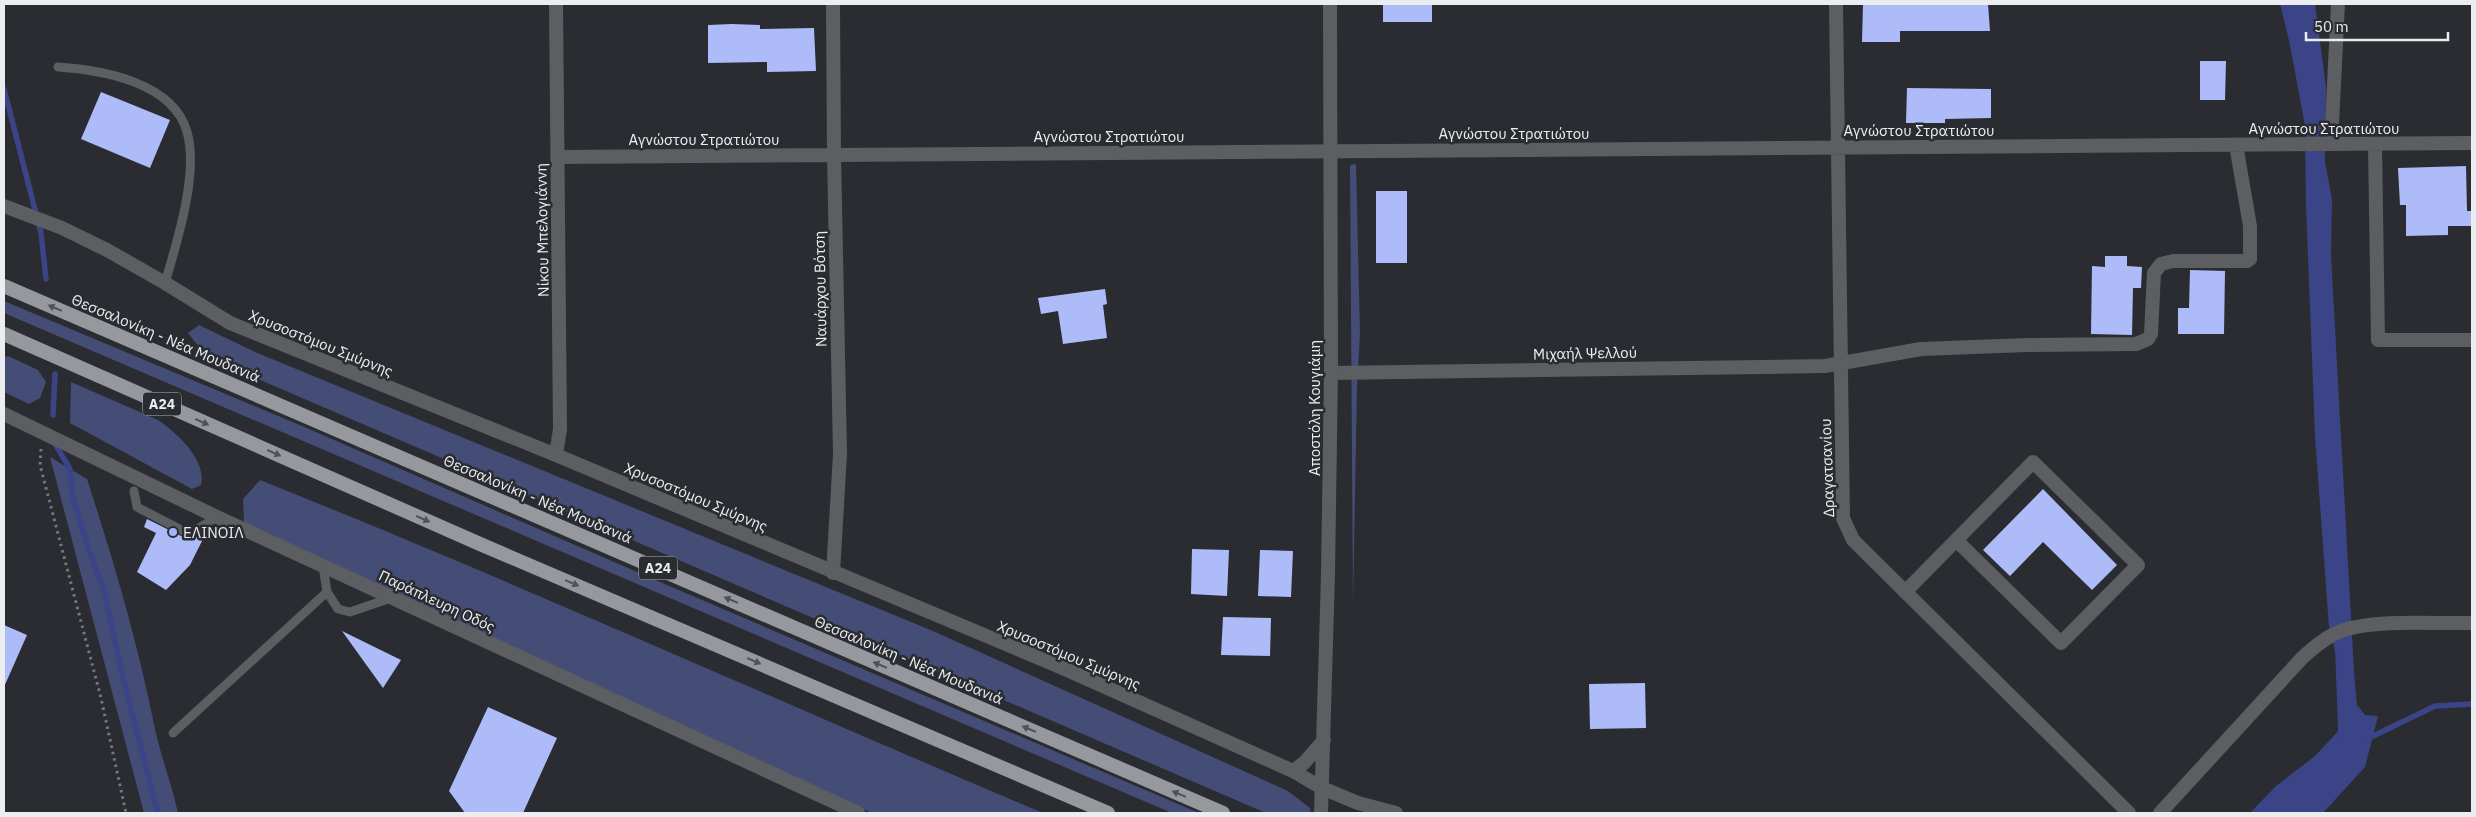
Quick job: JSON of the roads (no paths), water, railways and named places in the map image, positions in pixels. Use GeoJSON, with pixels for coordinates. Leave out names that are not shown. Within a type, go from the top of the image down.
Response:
{"type":"FeatureCollection","features":[{"type":"Feature","properties":{"kind":"highway","name":"Θεσσαλονίκη - Νέα Μουδανιά"},"geometry":{"type":"LineString","coordinates":[[4,286],[1223,813]]}},
{"type":"Feature","properties":{"kind":"highway","name":"Α24"},"geometry":{"type":"LineString","coordinates":[[4,334],[480,544],[1108,813]]}},
{"type":"Feature","properties":{"kind":"street","name":"Νίκου Μπελογιάννη"},"geometry":{"type":"LineString","coordinates":[[556,4],[560,430],[556,455]]}},
{"type":"Feature","properties":{"kind":"street","name":"Ναυάρχου Βότση"},"geometry":{"type":"LineString","coordinates":[[833,4],[840,454],[833,573]]}},
{"type":"Feature","properties":{"kind":"street","name":"Αποστόλη Κουγιάμη"},"geometry":{"type":"LineString","coordinates":[[1321,813],[1331,374],[1330,4]]}},
{"type":"Feature","properties":{"kind":"street","name":"Δραγατσανίου"},"geometry":{"type":"LineString","coordinates":[[1836,4],[1840,365],[1844,524],[1853,540],[2129,813]]}},
{"type":"Feature","properties":{"kind":"street"},"geometry":{"type":"LineString","coordinates":[[2331,144],[2338,4]]}},
{"type":"Feature","properties":{"kind":"street","name":"Αγνώστου Στρατιώτου"},"geometry":{"type":"LineString","coordinates":[[557,156],[2472,142]]}},
{"type":"Feature","properties":{"kind":"street"},"geometry":{"type":"LineString","coordinates":[[2375,144],[2378,340],[2472,340]]}},
{"type":"Feature","properties":{"kind":"street","name":"Μιχαήλ Ψελλού"},"geometry":{"type":"LineString","coordinates":[[1331,374],[1840,365],[1921,349],[2026,345],[2126,345],[2143,342],[2151,334],[2154,273],[2161,264],[2173,261],[2247,261],[2250,259],[2250,226],[2236,145]]}},
{"type":"Feature","properties":{"kind":"street","name":"Χρυσοστόμου Σμύρνης"},"geometry":{"type":"LineString","coordinates":[[4,206],[62,228],[107,250],[230,323],[556,455],[1065,669],[1293,771],[1322,788],[1358,803],[1396,813]]}},
{"type":"Feature","properties":{"kind":"street","name":"Παράπλευρη Οδός"},"geometry":{"type":"LineString","coordinates":[[4,414],[217,517],[858,813]]}},
{"type":"Feature","properties":{"kind":"street"},"geometry":{"type":"LineString","coordinates":[[1905,592],[1956,540],[2033,462],[2138,565],[2060,643],[1956,540]]}},
{"type":"Feature","properties":{"kind":"street"},"geometry":{"type":"LineString","coordinates":[[2160,813],[2302,658],[2319,644],[2342,630],[2366,625],[2472,623]]}},
{"type":"Feature","properties":{"kind":"street"},"geometry":{"type":"LineString","coordinates":[[1293,771],[1304,763],[1324,740]]}},
{"type":"Feature","properties":{"kind":"lane"},"geometry":{"type":"LineString","coordinates":[[58,67],[95,72],[139,85],[161,96],[182,119],[188,133],[189,173],[181,226],[165,283]]}},
{"type":"Feature","properties":{"kind":"lane"},"geometry":{"type":"LineString","coordinates":[[134,491],[138,507],[189,534],[217,517]]}},
{"type":"Feature","properties":{"kind":"lane"},"geometry":{"type":"LineString","coordinates":[[323,566],[328,592],[338,608],[344,611],[350,612],[391,598]]}},
{"type":"Feature","properties":{"kind":"lane"},"geometry":{"type":"LineString","coordinates":[[173,733],[328,592]]}},
{"type":"Feature","properties":{"kind":"waterway"},"geometry":{"type":"LineString","coordinates":[[4,89],[41,233],[46,279]]}},
{"type":"Feature","properties":{"kind":"waterway"},"geometry":{"type":"LineString","coordinates":[[53,415],[55,374]]}},
{"type":"Feature","properties":{"kind":"waterway"},"geometry":{"type":"LineString","coordinates":[[54,442],[70,469],[72,494],[90,554],[104,591],[124,682],[158,813]]}},
{"type":"Feature","properties":{"kind":"waterway"},"geometry":{"type":"LineString","coordinates":[[2338,654],[2341,735]]}},
{"type":"Feature","properties":{"kind":"waterway"},"geometry":{"type":"LineString","coordinates":[[2367,739],[2435,706],[2472,704]]}},
{"type":"Feature","properties":{"kind":"place","name":"ΕΛΙΝΟΙΛ"},"geometry":{"type":"Point","coordinates":[173,532]}}]}
